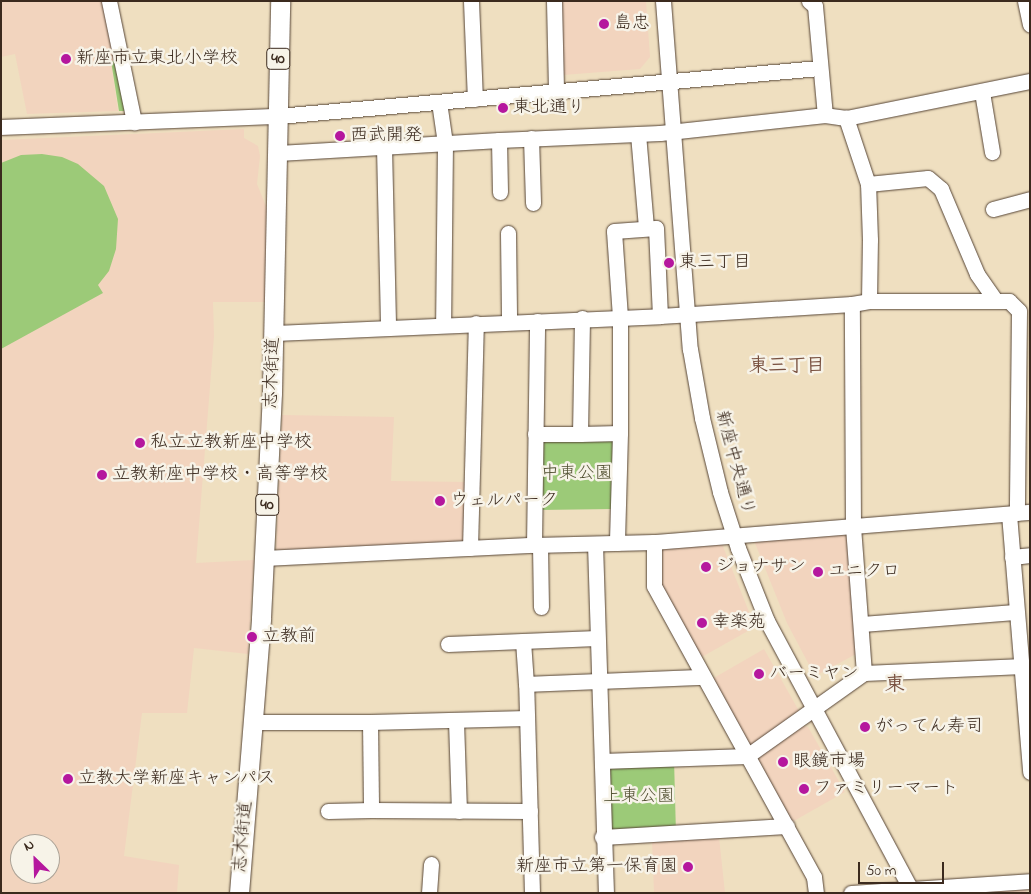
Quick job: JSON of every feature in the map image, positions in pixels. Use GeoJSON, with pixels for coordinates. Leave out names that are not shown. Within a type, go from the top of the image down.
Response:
{"type":"FeatureCollection","features":[{"type":"Feature","properties":{"kind":"main road","name":"志木街道"},"geometry":{"type":"LineString","coordinates":[[239,893],[254,722],[264,558],[274,332],[280,1]]}},
{"type":"Feature","properties":{"kind":"street"},"geometry":{"type":"LineString","coordinates":[[109,1],[134,122]]}},
{"type":"Feature","properties":{"kind":"street"},"geometry":{"type":"LineString","coordinates":[[472,1],[475,99]]}},
{"type":"Feature","properties":{"kind":"street"},"geometry":{"type":"LineString","coordinates":[[554,1],[556,92]]}},
{"type":"Feature","properties":{"kind":"street","name":"新座中央通り"},"geometry":{"type":"LineString","coordinates":[[663,1],[687,313],[695,384],[720,492],[734,536],[767,622],[912,891]]}},
{"type":"Feature","properties":{"kind":"street"},"geometry":{"type":"LineString","coordinates":[[809,1],[815,6],[825,115]]}},
{"type":"Feature","properties":{"kind":"street"},"geometry":{"type":"LineString","coordinates":[[1025,1],[1030,24]]}},
{"type":"Feature","properties":{"kind":"street"},"geometry":{"type":"LineString","coordinates":[[1,127],[278,116],[820,68]]}},
{"type":"Feature","properties":{"kind":"street"},"geometry":{"type":"LineString","coordinates":[[278,153],[530,138],[638,134],[825,115],[846,118],[1030,82]]}},
{"type":"Feature","properties":{"kind":"street"},"geometry":{"type":"LineString","coordinates":[[982,92],[992,152]]}},
{"type":"Feature","properties":{"kind":"street"},"geometry":{"type":"LineString","coordinates":[[439,102],[445,143],[444,324]]}},
{"type":"Feature","properties":{"kind":"street"},"geometry":{"type":"LineString","coordinates":[[846,118],[868,184],[870,240],[869,301]]}},
{"type":"Feature","properties":{"kind":"street"},"geometry":{"type":"LineString","coordinates":[[638,134],[646,228]]}},
{"type":"Feature","properties":{"kind":"street"},"geometry":{"type":"LineString","coordinates":[[530,138],[533,203]]}},
{"type":"Feature","properties":{"kind":"street"},"geometry":{"type":"LineString","coordinates":[[499,140],[500,192]]}},
{"type":"Feature","properties":{"kind":"street"},"geometry":{"type":"LineString","coordinates":[[384,147],[388,328]]}},
{"type":"Feature","properties":{"kind":"street"},"geometry":{"type":"LineString","coordinates":[[868,184],[928,178],[941,189],[978,274],[995,300]]}},
{"type":"Feature","properties":{"kind":"street"},"geometry":{"type":"LineString","coordinates":[[993,209],[1030,199]]}},
{"type":"Feature","properties":{"kind":"street"},"geometry":{"type":"LineString","coordinates":[[617,543],[620,434],[620,317],[614,230],[656,228],[660,316]]}},
{"type":"Feature","properties":{"kind":"street"},"geometry":{"type":"LineString","coordinates":[[508,232],[509,321]]}},
{"type":"Feature","properties":{"kind":"street"},"geometry":{"type":"LineString","coordinates":[[274,332],[660,316],[852,304],[869,301],[1009,301],[1019,311],[1019,513],[1012,556],[1016,612],[1023,666],[1030,772]]}},
{"type":"Feature","properties":{"kind":"street"},"geometry":{"type":"LineString","coordinates":[[852,304],[853,526],[862,624],[864,673]]}},
{"type":"Feature","properties":{"kind":"street"},"geometry":{"type":"LineString","coordinates":[[580,434],[582,318]]}},
{"type":"Feature","properties":{"kind":"street"},"geometry":{"type":"LineString","coordinates":[[537,320],[535,434],[537,545],[541,607]]}},
{"type":"Feature","properties":{"kind":"street"},"geometry":{"type":"LineString","coordinates":[[470,548],[476,323]]}},
{"type":"Feature","properties":{"kind":"street"},"geometry":{"type":"LineString","coordinates":[[535,434],[620,434]]}},
{"type":"Feature","properties":{"kind":"street"},"geometry":{"type":"LineString","coordinates":[[264,558],[537,545],[654,542],[1019,513]]}},
{"type":"Feature","properties":{"kind":"street"},"geometry":{"type":"LineString","coordinates":[[654,542],[654,586],[814,877],[816,893]]}},
{"type":"Feature","properties":{"kind":"street"},"geometry":{"type":"LineString","coordinates":[[595,544],[602,761],[602,837],[606,893]]}},
{"type":"Feature","properties":{"kind":"street"},"geometry":{"type":"LineString","coordinates":[[1012,556],[1030,555]]}},
{"type":"Feature","properties":{"kind":"street"},"geometry":{"type":"LineString","coordinates":[[862,624],[1016,612]]}},
{"type":"Feature","properties":{"kind":"street"},"geometry":{"type":"LineString","coordinates":[[448,644],[597,638]]}},
{"type":"Feature","properties":{"kind":"street"},"geometry":{"type":"LineString","coordinates":[[523,641],[532,893]]}},
{"type":"Feature","properties":{"kind":"street"},"geometry":{"type":"LineString","coordinates":[[602,761],[747,756],[815,710],[864,673],[1023,666]]}},
{"type":"Feature","properties":{"kind":"street"},"geometry":{"type":"LineString","coordinates":[[526,684],[703,677]]}},
{"type":"Feature","properties":{"kind":"street"},"geometry":{"type":"LineString","coordinates":[[254,722],[456,721],[527,718]]}},
{"type":"Feature","properties":{"kind":"street"},"geometry":{"type":"LineString","coordinates":[[456,721],[459,811]]}},
{"type":"Feature","properties":{"kind":"street"},"geometry":{"type":"LineString","coordinates":[[370,722],[371,810]]}},
{"type":"Feature","properties":{"kind":"street"},"geometry":{"type":"LineString","coordinates":[[328,811],[530,811]]}},
{"type":"Feature","properties":{"kind":"street"},"geometry":{"type":"LineString","coordinates":[[602,837],[787,826]]}},
{"type":"Feature","properties":{"kind":"street"},"geometry":{"type":"LineString","coordinates":[[429,893],[431,864]]}},
{"type":"Feature","properties":{"kind":"street"},"geometry":{"type":"LineString","coordinates":[[851,893],[912,891],[1030,882]]}},
{"type":"Feature","properties":{"kind":"shaded area","name":"新座市立東北小学校"},"geometry":{"type":"Polygon","coordinates":[[[1,1],[103,1],[116,60],[111,62],[118,111],[27,114],[15,54],[1,57],[1,1]]]}},
{"type":"Feature","properties":{"kind":"shaded area","name":"島忠"},"geometry":{"type":"Polygon","coordinates":[[[561,1],[646,1],[650,57],[640,69],[563,75],[561,1]]]}},
{"type":"Feature","properties":{"kind":"shaded area","name":"立教新座中学校・高等学校"},"geometry":{"type":"Polygon","coordinates":[[[244,129],[244,138],[258,146],[260,156],[257,184],[268,211],[266,302],[213,302],[214,336],[196,563],[254,560],[248,654],[194,648],[187,713],[142,713],[124,856],[179,865],[177,893],[1,893],[1,140],[244,129]]]}},
{"type":"Feature","properties":{"kind":"shaded area"},"geometry":{"type":"Polygon","coordinates":[[[282,415],[394,417],[391,481],[467,482],[467,540],[462,544],[279,551],[276,548],[282,415]]]}},
{"type":"Feature","properties":{"kind":"shaded area"},"geometry":{"type":"Polygon","coordinates":[[[847,531],[858,653],[815,676],[787,623],[755,543],[757,539],[847,531]]]}},
{"type":"Feature","properties":{"kind":"shaded area"},"geometry":{"type":"Polygon","coordinates":[[[717,540],[722,544],[755,627],[700,658],[661,588],[659,548],[717,540]]]}},
{"type":"Feature","properties":{"kind":"shaded area"},"geometry":{"type":"Polygon","coordinates":[[[764,649],[799,711],[750,746],[712,679],[764,649]]]}},
{"type":"Feature","properties":{"kind":"shaded area"},"geometry":{"type":"Polygon","coordinates":[[[803,726],[808,727],[845,792],[792,822],[758,762],[759,757],[803,726]]]}},
{"type":"Feature","properties":{"kind":"shaded area","name":"新座市立第一保育園"},"geometry":{"type":"Polygon","coordinates":[[[719,837],[725,893],[654,893],[652,840],[719,837]]]}},
{"type":"Feature","properties":{"kind":"shaded area"},"geometry":{"type":"Polygon","coordinates":[[[1027,888],[1026,893],[934,893],[1027,888]]]}},
{"type":"Feature","properties":{"kind":"green space"},"geometry":{"type":"Polygon","coordinates":[[[111,61],[116,61],[127,111],[119,111],[111,61]]]}},
{"type":"Feature","properties":{"kind":"green space"},"geometry":{"type":"Polygon","coordinates":[[[42,154],[62,157],[78,164],[104,186],[118,219],[116,249],[109,271],[98,285],[103,293],[1,349],[1,163],[21,155],[42,154]]]}},
{"type":"Feature","properties":{"kind":"green space","name":"中東公園"},"geometry":{"type":"Polygon","coordinates":[[[614,438],[612,509],[539,510],[541,440],[614,438]]]}},
{"type":"Feature","properties":{"kind":"green space","name":"上東公園"},"geometry":{"type":"Polygon","coordinates":[[[674,759],[676,834],[602,837],[602,761],[674,759]]]}},
{"type":"Feature","properties":{"kind":"place","name":"島忠"},"geometry":{"type":"Point","coordinates":[604,24]}},
{"type":"Feature","properties":{"kind":"place","name":"新座市立東北小学校"},"geometry":{"type":"Point","coordinates":[66,59]}},
{"type":"Feature","properties":{"kind":"place","name":"東北通り"},"geometry":{"type":"Point","coordinates":[503,108]}},
{"type":"Feature","properties":{"kind":"place","name":"西武開発"},"geometry":{"type":"Point","coordinates":[340,136]}},
{"type":"Feature","properties":{"kind":"place","name":"東三丁目"},"geometry":{"type":"Point","coordinates":[669,263]}},
{"type":"Feature","properties":{"kind":"place","name":"私立立教新座中学校"},"geometry":{"type":"Point","coordinates":[140,443]}},
{"type":"Feature","properties":{"kind":"place","name":"立教新座中学校・高等学校"},"geometry":{"type":"Point","coordinates":[102,475]}},
{"type":"Feature","properties":{"kind":"place","name":"ウェルパーク"},"geometry":{"type":"Point","coordinates":[440,501]}},
{"type":"Feature","properties":{"kind":"place","name":"ジョナサン"},"geometry":{"type":"Point","coordinates":[706,567]}},
{"type":"Feature","properties":{"kind":"place","name":"ユニクロ"},"geometry":{"type":"Point","coordinates":[818,572]}},
{"type":"Feature","properties":{"kind":"place","name":"幸楽苑"},"geometry":{"type":"Point","coordinates":[702,623]}},
{"type":"Feature","properties":{"kind":"place","name":"立教前"},"geometry":{"type":"Point","coordinates":[252,637]}},
{"type":"Feature","properties":{"kind":"place","name":"バーミヤン"},"geometry":{"type":"Point","coordinates":[759,674]}},
{"type":"Feature","properties":{"kind":"place","name":"がってん寿司"},"geometry":{"type":"Point","coordinates":[865,727]}},
{"type":"Feature","properties":{"kind":"place","name":"眼鏡市場"},"geometry":{"type":"Point","coordinates":[783,762]}},
{"type":"Feature","properties":{"kind":"place","name":"立教大学新座キャンパス"},"geometry":{"type":"Point","coordinates":[68,779]}},
{"type":"Feature","properties":{"kind":"place","name":"ファミリーマート"},"geometry":{"type":"Point","coordinates":[804,789]}},
{"type":"Feature","properties":{"kind":"place","name":"新座市立第一保育園"},"geometry":{"type":"Point","coordinates":[688,867]}},
{"type":"Feature","properties":{"kind":"district","name":"東三丁目"},"geometry":{"type":"Point","coordinates":[787,367]}},
{"type":"Feature","properties":{"kind":"district","name":"東"},"geometry":{"type":"Point","coordinates":[895,685]}}]}
